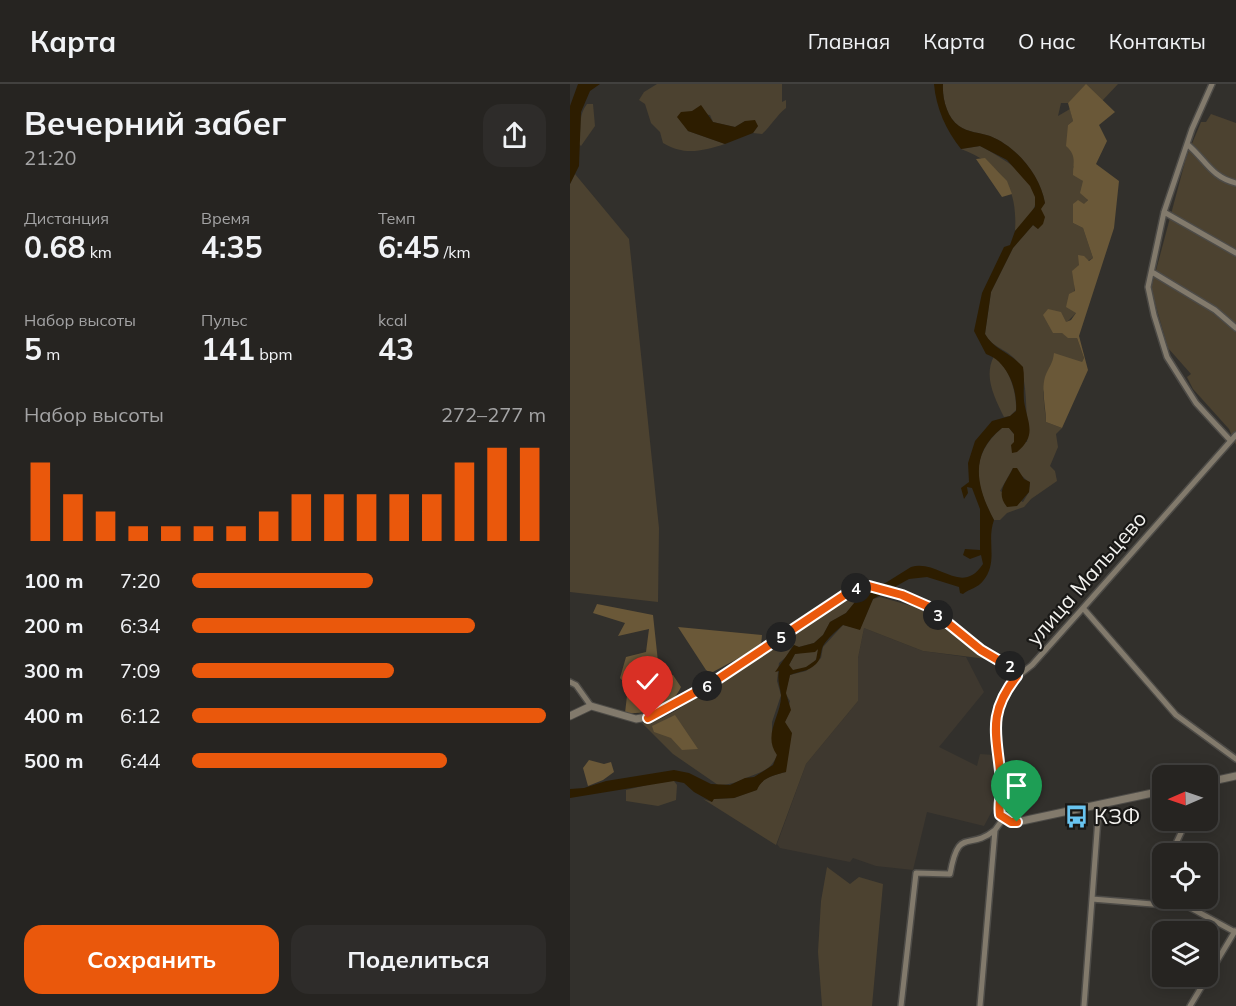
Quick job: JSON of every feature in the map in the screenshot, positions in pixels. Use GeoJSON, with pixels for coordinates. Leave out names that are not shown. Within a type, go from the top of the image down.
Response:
{"type":"FeatureCollection","features":[{"type":"Feature","properties":{"kind":"street"},"geometry":{"type":"LineString","coordinates":[[1212,84],[1199,111],[1164,212],[1148,287],[1167,357],[1196,404],[1230,440]]}},
{"type":"Feature","properties":{"kind":"street"},"geometry":{"type":"LineString","coordinates":[[1187,144],[1203,157],[1216,176],[1236,183]]}},
{"type":"Feature","properties":{"kind":"street"},"geometry":{"type":"LineString","coordinates":[[1164,212],[1236,253]]}},
{"type":"Feature","properties":{"kind":"street"},"geometry":{"type":"LineString","coordinates":[[1152,272],[1215,310],[1236,328]]}},
{"type":"Feature","properties":{"kind":"street","name":"улица Мальцево"},"geometry":{"type":"LineString","coordinates":[[1003,819],[999,810],[1001,785],[995,731],[998,706],[1017,676],[1032,665],[1236,435]]}},
{"type":"Feature","properties":{"kind":"street"},"geometry":{"type":"LineString","coordinates":[[570,682],[576,685],[591,706],[636,719],[657,715],[712,683],[861,585],[902,595],[927,606],[981,650],[1015,670],[1017,676]]}},
{"type":"Feature","properties":{"kind":"street"},"geometry":{"type":"LineString","coordinates":[[1083,608],[1176,715],[1236,759]]}},
{"type":"Feature","properties":{"kind":"street"},"geometry":{"type":"LineString","coordinates":[[570,716],[591,706]]}},
{"type":"Feature","properties":{"kind":"street"},"geometry":{"type":"LineString","coordinates":[[1218,780],[1236,776]]}},
{"type":"Feature","properties":{"kind":"street"},"geometry":{"type":"LineString","coordinates":[[901,1006],[916,873],[950,874],[958,847],[966,840],[985,838],[1003,819],[1017,822],[1152,793]]}},
{"type":"Feature","properties":{"kind":"street"},"geometry":{"type":"LineString","coordinates":[[1084,1006],[1099,805]]}},
{"type":"Feature","properties":{"kind":"street"},"geometry":{"type":"LineString","coordinates":[[980,1006],[995,830]]}},
{"type":"Feature","properties":{"kind":"street"},"geometry":{"type":"LineString","coordinates":[[1092,898],[1152,900]]}},
{"type":"Feature","properties":{"kind":"street"},"geometry":{"type":"LineString","coordinates":[[1191,1006],[1235,931],[1193,909]]}},
{"type":"Feature","properties":{"kind":"shaded area"},"geometry":{"type":"Polygon","coordinates":[[[578,84],[600,84],[590,91],[581,112],[579,166],[570,184],[570,106],[578,84]]]}},
{"type":"Feature","properties":{"kind":"shaded area"},"geometry":{"type":"Polygon","coordinates":[[[657,84],[782,84],[782,102],[786,100],[786,108],[762,134],[753,133],[758,126],[745,121],[735,127],[713,122],[710,115],[681,112],[688,131],[725,144],[694,151],[679,150],[663,143],[660,132],[651,123],[645,104],[639,100],[644,92],[657,84]]]}},
{"type":"Feature","properties":{"kind":"shaded area"},"geometry":{"type":"Polygon","coordinates":[[[934,84],[943,84],[946,107],[951,118],[959,126],[1000,141],[1026,163],[1038,182],[1045,203],[1041,209],[1045,217],[1043,224],[1038,229],[1033,225],[1013,248],[991,292],[985,334],[993,344],[1023,367],[1024,401],[1030,428],[1023,446],[1017,452],[1012,453],[1011,445],[1014,442],[1014,434],[1009,428],[1002,428],[991,438],[980,460],[980,483],[994,520],[988,574],[976,587],[963,594],[960,593],[959,587],[927,577],[909,579],[873,599],[860,630],[843,625],[835,632],[823,646],[820,658],[813,667],[790,675],[786,693],[791,710],[785,722],[792,733],[786,772],[765,780],[757,790],[734,798],[714,799],[712,802],[694,792],[684,783],[674,781],[570,798],[570,789],[674,770],[689,773],[711,784],[730,785],[745,778],[754,777],[773,765],[777,755],[771,740],[781,695],[779,671],[775,672],[794,645],[799,647],[814,643],[823,635],[830,622],[846,613],[855,602],[911,567],[921,566],[949,575],[966,577],[975,573],[983,564],[981,555],[970,559],[963,555],[965,549],[980,550],[980,509],[972,488],[967,487],[968,493],[964,499],[961,488],[969,482],[968,463],[975,441],[992,421],[1010,416],[1016,411],[1016,403],[1010,377],[1000,363],[986,354],[974,331],[982,293],[1004,247],[1010,245],[1015,231],[1035,207],[1035,197],[1030,186],[1007,160],[980,146],[961,149],[943,118],[934,84]],[[818,649],[815,652],[795,654],[789,665],[793,670],[806,667],[816,660],[818,649]]]}},
{"type":"Feature","properties":{"kind":"shaded area"},"geometry":{"type":"Polygon","coordinates":[[[943,84],[1118,84],[1102,101],[1086,85],[1068,103],[1061,103],[1058,116],[1070,109],[1073,121],[1068,125],[1068,135],[1076,163],[1073,167],[1083,181],[1088,199],[1073,223],[1083,228],[1093,258],[1079,265],[1074,282],[1076,313],[1066,323],[1062,333],[1077,338],[1084,358],[1082,362],[1052,366],[1043,392],[1046,422],[1062,428],[1056,434],[1058,447],[1050,466],[1055,471],[1057,481],[1031,499],[1024,507],[1007,513],[1000,520],[994,520],[979,483],[980,460],[984,449],[1002,428],[1009,428],[1014,434],[1014,442],[1027,442],[1025,392],[1019,364],[985,334],[991,292],[1013,248],[1033,225],[1038,229],[1040,209],[1045,203],[1033,172],[1018,155],[1000,141],[966,130],[951,118],[944,101],[943,84]],[[1013,468],[1000,491],[1023,502],[1029,492],[1030,483],[1013,468]]]}},
{"type":"Feature","properties":{"kind":"shaded area"},"geometry":{"type":"Polygon","coordinates":[[[1086,84],[1115,112],[1099,125],[1107,141],[1096,164],[1119,181],[1114,228],[1079,336],[1088,370],[1062,428],[1046,422],[1045,377],[1054,353],[1082,362],[1084,358],[1077,338],[1068,338],[1062,333],[1053,333],[1043,315],[1048,309],[1061,312],[1066,322],[1071,320],[1076,313],[1066,307],[1069,294],[1075,291],[1072,271],[1079,265],[1078,255],[1084,256],[1089,261],[1093,258],[1083,228],[1073,223],[1073,204],[1078,200],[1084,204],[1088,200],[1080,193],[1083,181],[1073,175],[1073,156],[1066,146],[1068,125],[1073,121],[1068,103],[1086,84]]]}},
{"type":"Feature","properties":{"kind":"shaded area"},"geometry":{"type":"Polygon","coordinates":[[[587,104],[593,104],[595,126],[581,146],[578,143],[581,118],[587,104]]]}},
{"type":"Feature","properties":{"kind":"shaded area"},"geometry":{"type":"Polygon","coordinates":[[[701,105],[713,122],[735,127],[745,121],[755,120],[758,126],[753,133],[725,144],[688,131],[677,117],[681,112],[692,111],[701,105]]]}},
{"type":"Feature","properties":{"kind":"shaded area"},"geometry":{"type":"Polygon","coordinates":[[[1211,114],[1236,123],[1236,445],[1229,429],[1193,389],[1187,377],[1191,374],[1168,348],[1151,289],[1186,158],[1201,122],[1206,122],[1211,114]]]}},
{"type":"Feature","properties":{"kind":"shaded area"},"geometry":{"type":"Polygon","coordinates":[[[980,146],[1007,162],[1032,186],[1035,195],[1034,209],[1015,231],[1014,202],[1004,180],[987,162],[961,149],[980,146]]]}},
{"type":"Feature","properties":{"kind":"shaded area"},"geometry":{"type":"Polygon","coordinates":[[[985,158],[1007,181],[1012,194],[1002,197],[976,159],[985,158]]]}},
{"type":"Feature","properties":{"kind":"shaded area"},"geometry":{"type":"Polygon","coordinates":[[[575,174],[629,239],[659,528],[658,602],[570,592],[570,184],[575,174]]]}},
{"type":"Feature","properties":{"kind":"shaded area"},"geometry":{"type":"Polygon","coordinates":[[[994,356],[1008,373],[1013,388],[1016,410],[1010,416],[1004,417],[990,380],[994,356]]]}},
{"type":"Feature","properties":{"kind":"shaded area"},"geometry":{"type":"Polygon","coordinates":[[[1013,468],[1017,468],[1024,479],[1030,482],[1029,492],[1017,506],[1007,507],[1002,492],[1013,468]]]}},
{"type":"Feature","properties":{"kind":"shaded area"},"geometry":{"type":"Polygon","coordinates":[[[865,590],[873,592],[855,602],[846,613],[830,622],[823,635],[814,643],[799,647],[793,645],[786,657],[779,663],[777,681],[781,695],[772,722],[772,741],[777,755],[772,764],[764,770],[733,783],[718,785],[673,754],[642,723],[660,719],[677,710],[854,592],[865,590]]]}},
{"type":"Feature","properties":{"kind":"shaded area"},"geometry":{"type":"Polygon","coordinates":[[[880,597],[926,610],[978,655],[987,659],[923,651],[864,628],[858,658],[858,701],[806,764],[776,845],[703,799],[712,802],[713,799],[734,798],[756,790],[768,778],[786,772],[785,722],[790,701],[785,693],[790,675],[806,671],[821,658],[823,647],[843,625],[860,629],[873,599],[880,597]]]}},
{"type":"Feature","properties":{"kind":"shaded area"},"geometry":{"type":"Polygon","coordinates":[[[597,604],[653,615],[659,671],[673,675],[681,687],[665,706],[642,713],[625,713],[628,687],[620,678],[626,657],[646,652],[649,629],[618,636],[625,623],[593,613],[597,604]]]}},
{"type":"Feature","properties":{"kind":"shaded area"},"geometry":{"type":"Polygon","coordinates":[[[678,627],[762,635],[761,646],[711,673],[706,670],[678,627]]]}},
{"type":"Feature","properties":{"kind":"shaded area"},"geometry":{"type":"Polygon","coordinates":[[[864,628],[923,651],[966,657],[984,692],[939,747],[977,766],[980,754],[994,755],[997,776],[993,809],[984,826],[927,812],[913,870],[876,866],[853,858],[850,862],[780,848],[777,844],[806,764],[858,701],[858,658],[864,628]]]}},
{"type":"Feature","properties":{"kind":"shaded area"},"geometry":{"type":"Polygon","coordinates":[[[820,649],[817,658],[810,665],[792,670],[789,665],[795,654],[820,649]]]}},
{"type":"Feature","properties":{"kind":"shaded area"},"geometry":{"type":"Polygon","coordinates":[[[675,715],[698,749],[682,750],[671,738],[654,732],[652,726],[675,715]]]}},
{"type":"Feature","properties":{"kind":"shaded area"},"geometry":{"type":"Polygon","coordinates":[[[589,760],[604,764],[611,762],[614,772],[603,780],[588,786],[583,768],[589,760]]]}},
{"type":"Feature","properties":{"kind":"shaded area"},"geometry":{"type":"Polygon","coordinates":[[[664,781],[674,781],[677,785],[676,800],[658,806],[626,801],[626,790],[664,781]]]}},
{"type":"Feature","properties":{"kind":"shaded area"},"geometry":{"type":"Polygon","coordinates":[[[827,867],[850,884],[859,877],[883,884],[872,1006],[822,1006],[818,952],[821,901],[827,867]]]}},
{"type":"Feature","properties":{"kind":"place","name":"КЗФ"},"geometry":{"type":"Point","coordinates":[1076,816]}},
{"type":"Feature","properties":{"kind":"route"},"geometry":{"type":"LineString","coordinates":[[648,718],[712,683],[858,586],[869,586],[902,595],[927,606],[981,650],[1005,662],[1015,670],[1017,676],[1004,692],[998,706],[995,731],[1001,785],[1000,815],[1003,819],[1017,822]]}}]}
